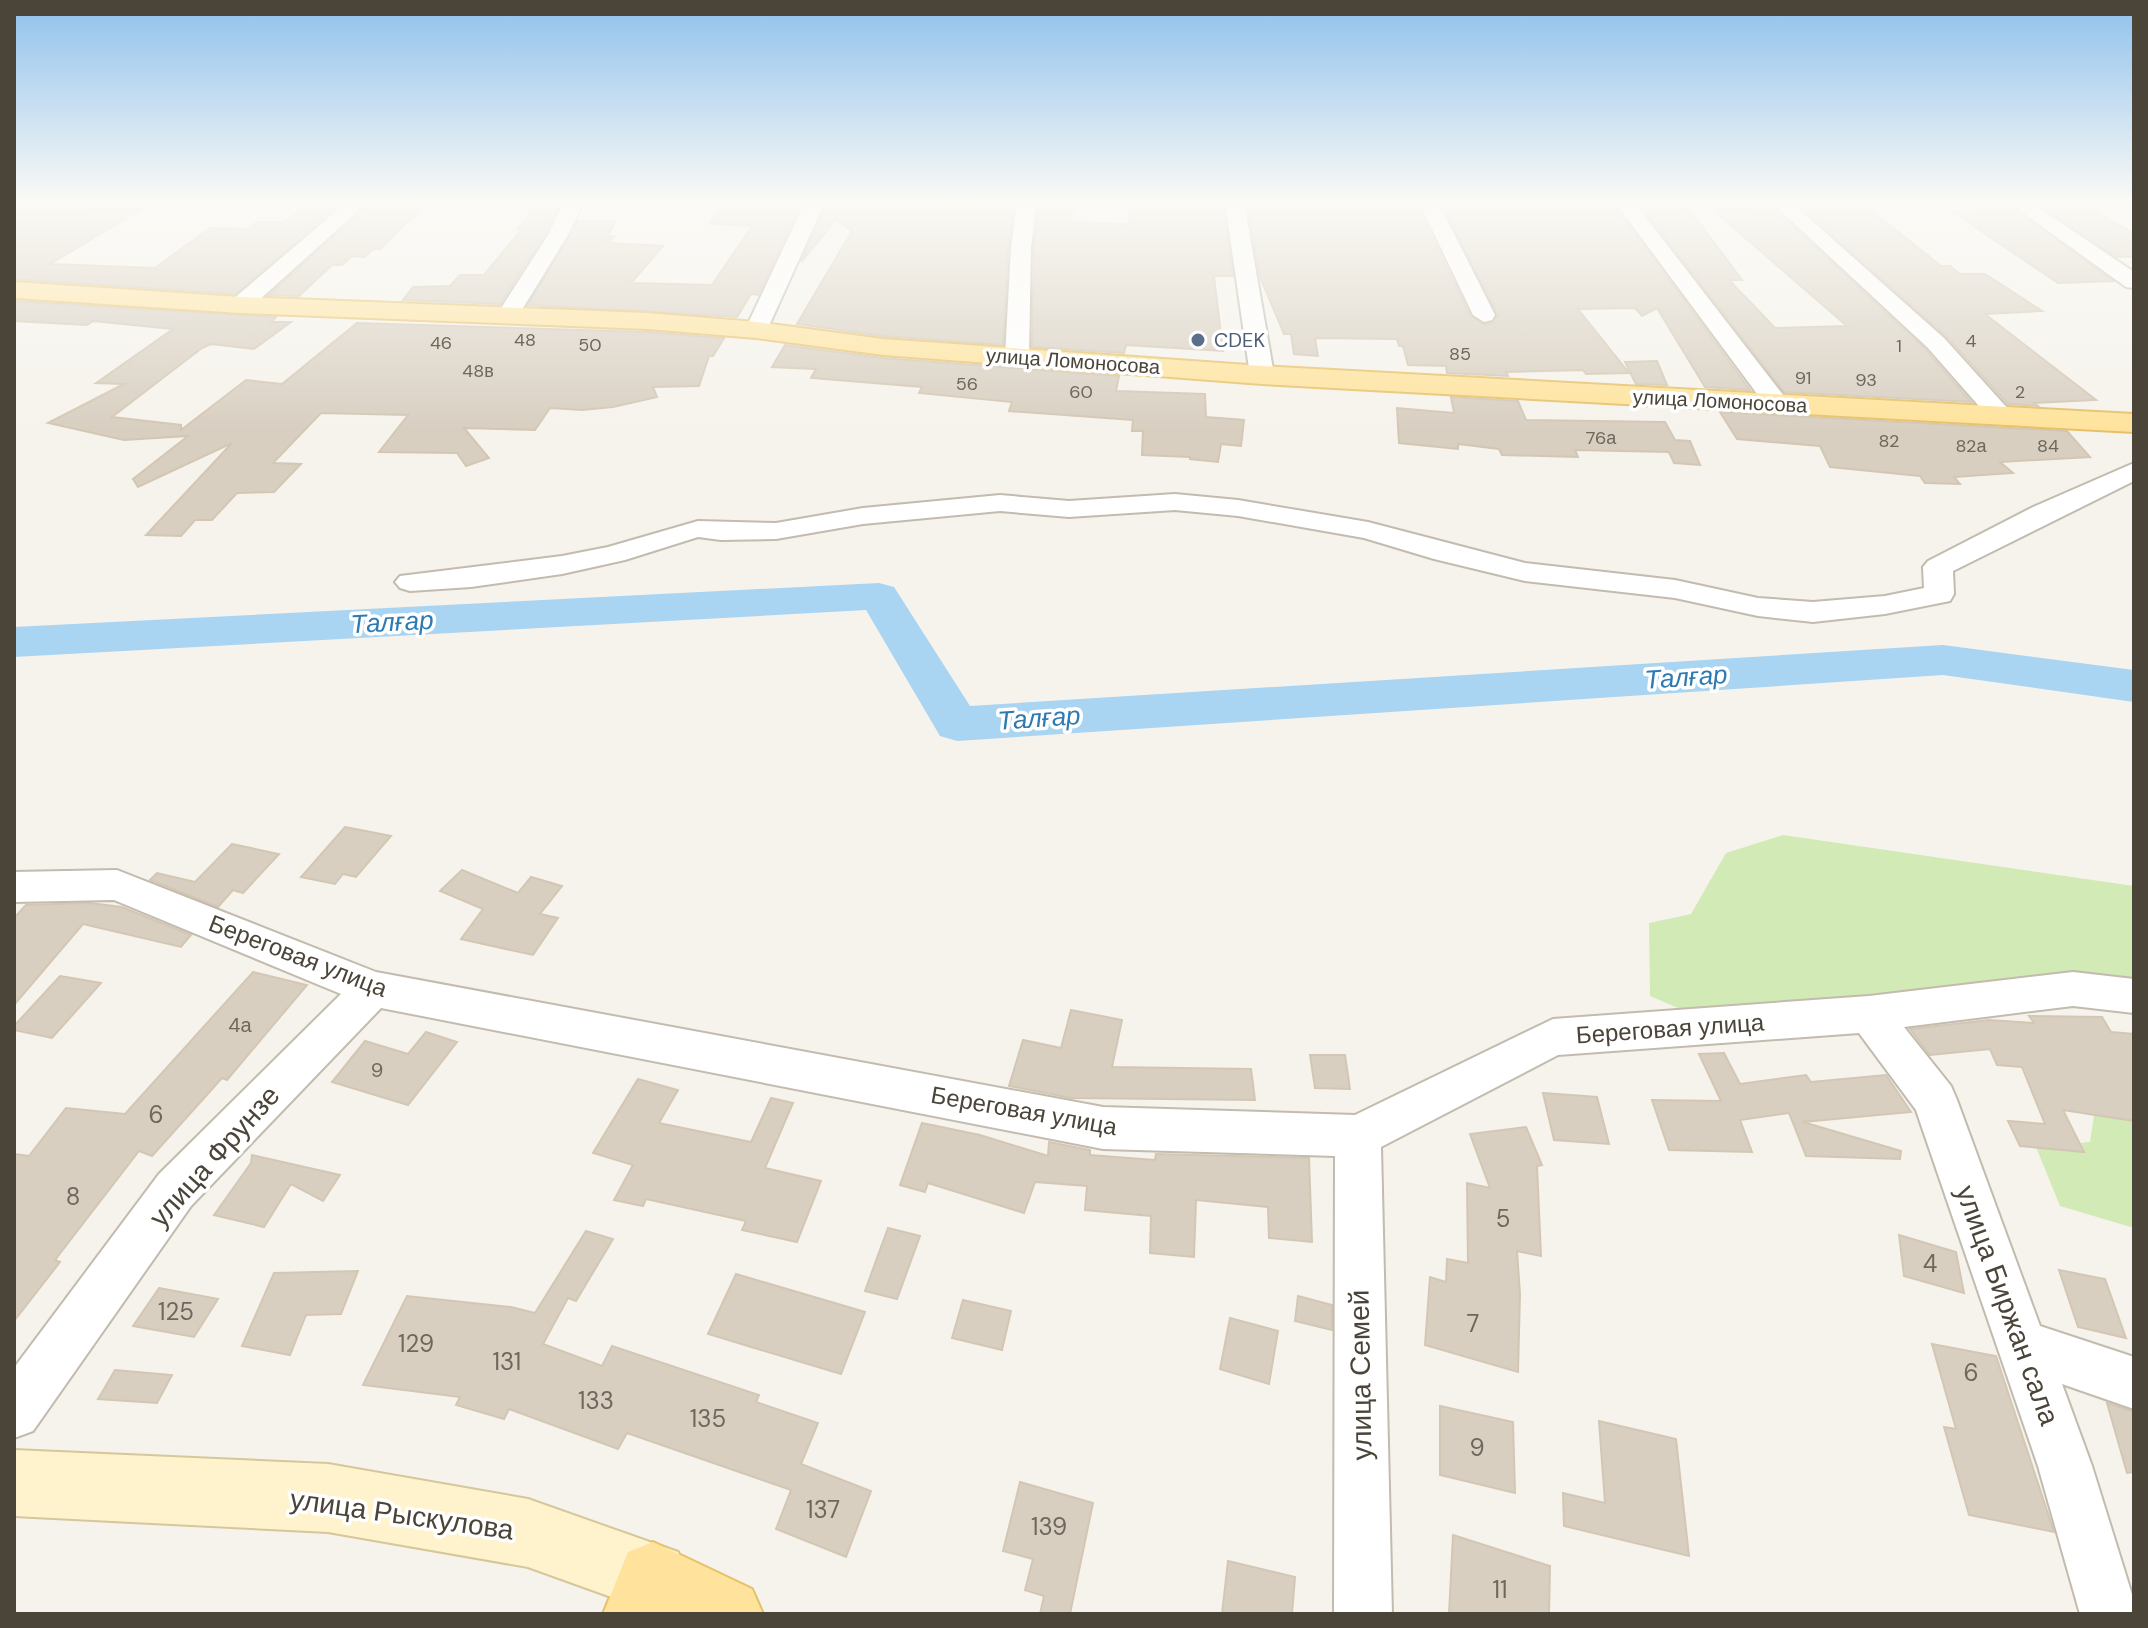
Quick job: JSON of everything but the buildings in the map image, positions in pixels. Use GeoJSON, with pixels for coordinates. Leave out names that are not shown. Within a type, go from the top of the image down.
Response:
{"type":"FeatureCollection","features":[{"type":"Feature","properties":{"kind":"main road","name":"улица Ломоносова"},"geometry":{"type":"LineString","coordinates":[[14,290],[240,305],[647,321],[756,330],[883,347],[1262,375],[2134,423]]}},
{"type":"Feature","properties":{"kind":"main road","name":"улица Рыскулова"},"geometry":{"type":"LineString","coordinates":[[14,1483],[328,1498],[528,1533],[646,1595],[727,1614]]}},
{"type":"Feature","properties":{"kind":"street"},"geometry":{"type":"LineString","coordinates":[[240,305],[271,278]]}},
{"type":"Feature","properties":{"kind":"street"},"geometry":{"type":"LineString","coordinates":[[507,316],[531,278]]}},
{"type":"Feature","properties":{"kind":"street"},"geometry":{"type":"LineString","coordinates":[[756,330],[780,278]]}},
{"type":"Feature","properties":{"kind":"street"},"geometry":{"type":"LineString","coordinates":[[1017,357],[1020,278]]}},
{"type":"Feature","properties":{"kind":"street"},"geometry":{"type":"LineString","coordinates":[[1246,278],[1262,375]]}},
{"type":"Feature","properties":{"kind":"street"},"geometry":{"type":"LineString","coordinates":[[1466,278],[1484,315]]}},
{"type":"Feature","properties":{"kind":"street"},"geometry":{"type":"LineString","coordinates":[[1682,278],[1778,405]]}},
{"type":"Feature","properties":{"kind":"street"},"geometry":{"type":"LineString","coordinates":[[1864,278],[1936,343],[2001,416]]}},
{"type":"Feature","properties":{"kind":"street"},"geometry":{"type":"LineString","coordinates":[[410,582],[471,578],[562,565],[615,554],[698,529],[776,531],[863,516],[1000,503],[1069,509],[1175,502],[1238,508],[1368,530],[1444,553],[1525,572],[1675,589],[1758,607],[1813,612],[1885,605],[1939,594],[1938,567],[2134,471]]}},
{"type":"Feature","properties":{"kind":"street","name":"Береговая улица"},"geometry":{"type":"LineString","coordinates":[[14,887],[117,885],[373,989],[1103,1128],[1358,1136],[1553,1037],[1869,1014],[2073,989],[2134,996]]}},
{"type":"Feature","properties":{"kind":"street","name":"улица Фрунзе"},"geometry":{"type":"LineString","coordinates":[[14,1412],[175,1190],[373,989]]}},
{"type":"Feature","properties":{"kind":"street","name":"улица Биржан сала"},"geometry":{"type":"LineString","coordinates":[[1869,1014],[1935,1100],[2065,1466],[2109,1614]]}},
{"type":"Feature","properties":{"kind":"street","name":"улица Семей"},"geometry":{"type":"LineString","coordinates":[[1358,1136],[1363,1614]]}},
{"type":"Feature","properties":{"kind":"street"},"geometry":{"type":"LineString","coordinates":[[2022,1345],[2134,1383]]}},
{"type":"Feature","properties":{"kind":"green space"},"geometry":{"type":"Polygon","coordinates":[[[1783,835],[2134,886],[2134,992],[1717,1025],[1650,996],[1649,923],[1691,914],[1726,853],[1783,835]]]}},
{"type":"Feature","properties":{"kind":"green space"},"geometry":{"type":"Polygon","coordinates":[[[2094,1115],[2134,1122],[2134,1228],[2060,1206],[2036,1147],[2090,1142],[2094,1115]]]}},
{"type":"Feature","properties":{"kind":"waterway","name":"Талғар"},"geometry":{"type":"LineString","coordinates":[[14,642],[879,596],[957,724],[1943,660],[2134,686]]}},
{"type":"Feature","properties":{"kind":"place","name":"CDEK"},"geometry":{"type":"Point","coordinates":[1198,340]}}]}
